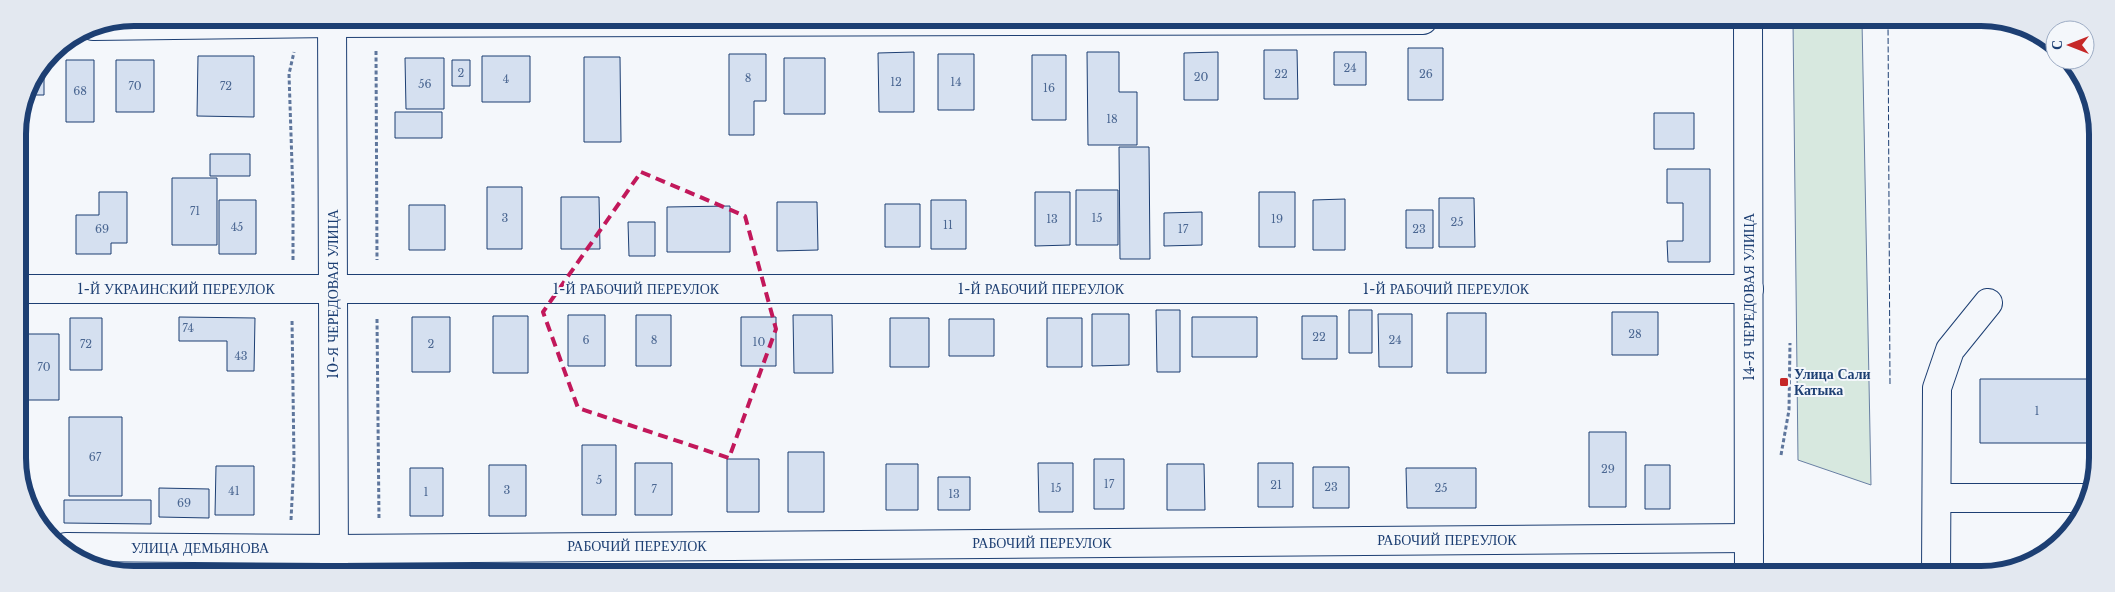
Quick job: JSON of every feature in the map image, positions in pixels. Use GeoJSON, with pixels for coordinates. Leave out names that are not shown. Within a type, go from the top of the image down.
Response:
{"type":"FeatureCollection","features":[{"type":"Feature","properties":{"kind":"street","name":"10-Я ЧЕРЕДОВАЯ УЛИЦА"},"geometry":{"type":"LineString","coordinates":[[332,26],[334,560]]}},
{"type":"Feature","properties":{"kind":"street","name":"14-Я ЧЕРЕДОВАЯ УЛИЦА"},"geometry":{"type":"LineString","coordinates":[[1748,26],[1749,566]]}},
{"type":"Feature","properties":{"kind":"street","name":"1-Й РАБОЧИЙ ПЕРЕУЛОК"},"geometry":{"type":"LineString","coordinates":[[334,289],[1749,288]]}},
{"type":"Feature","properties":{"kind":"street","name":"1-Й УКРАИНСКИЙ ПЕРЕУЛОК"},"geometry":{"type":"LineString","coordinates":[[26,289],[334,289]]}},
{"type":"Feature","properties":{"kind":"street"},"geometry":{"type":"LineString","coordinates":[[1936,566],[1937,388],[1950,350],[1988,303]]}},
{"type":"Feature","properties":{"kind":"street"},"geometry":{"type":"LineString","coordinates":[[1937,498],[2081,498]]}},
{"type":"Feature","properties":{"kind":"street","name":"РАБОЧИЙ ПЕРЕУЛОК"},"geometry":{"type":"LineString","coordinates":[[334,560],[1749,538]]}},
{"type":"Feature","properties":{"kind":"street","name":"УЛИЦА ДЕМЬЯНОВА"},"geometry":{"type":"LineString","coordinates":[[75,547],[334,560]]}},
{"type":"Feature","properties":{"kind":"path"},"geometry":{"type":"LineString","coordinates":[[1779,462],[1789,410],[1790,343]]}},
{"type":"Feature","properties":{"kind":"highlighted area"},"geometry":{"type":"Polygon","coordinates":[[[641,172],[745,216],[776,329],[729,458],[578,408],[543,312],[641,172]]]}},
{"type":"Feature","properties":{"kind":"shaded area"},"geometry":{"type":"Polygon","coordinates":[[[1793,26],[1862,26],[1871,485],[1798,460],[1793,26]]]}},
{"type":"Feature","properties":{"kind":"building"},"geometry":{"type":"Polygon","coordinates":[[[1408,48],[1443,48],[1443,100],[1408,100],[1408,48]]]}},
{"type":"Feature","properties":{"kind":"building"},"geometry":{"type":"Polygon","coordinates":[[[1264,50],[1297,50],[1298,99],[1264,99],[1264,50]]]}},
{"type":"Feature","properties":{"kind":"building"},"geometry":{"type":"Polygon","coordinates":[[[914,52],[914,112],[879,112],[878,53],[914,52]]]}},
{"type":"Feature","properties":{"kind":"building"},"geometry":{"type":"Polygon","coordinates":[[[1087,52],[1119,52],[1119,92],[1137,92],[1137,145],[1088,145],[1087,52]]]}},
{"type":"Feature","properties":{"kind":"building"},"geometry":{"type":"Polygon","coordinates":[[[1218,52],[1218,100],[1184,100],[1184,53],[1218,52]]]}},
{"type":"Feature","properties":{"kind":"building"},"geometry":{"type":"Polygon","coordinates":[[[1334,52],[1366,52],[1366,85],[1334,85],[1334,52]]]}},
{"type":"Feature","properties":{"kind":"building"},"geometry":{"type":"Polygon","coordinates":[[[729,54],[766,54],[766,101],[754,101],[754,135],[729,135],[729,54]]]}},
{"type":"Feature","properties":{"kind":"building"},"geometry":{"type":"Polygon","coordinates":[[[938,54],[974,54],[974,110],[938,110],[938,54]]]}},
{"type":"Feature","properties":{"kind":"building"},"geometry":{"type":"Polygon","coordinates":[[[1032,55],[1066,55],[1066,120],[1032,120],[1032,55]]]}},
{"type":"Feature","properties":{"kind":"building"},"geometry":{"type":"Polygon","coordinates":[[[198,56],[254,56],[254,117],[197,116],[198,56]]]}},
{"type":"Feature","properties":{"kind":"building"},"geometry":{"type":"Polygon","coordinates":[[[482,56],[530,56],[530,102],[482,102],[482,56]]]}},
{"type":"Feature","properties":{"kind":"building"},"geometry":{"type":"Polygon","coordinates":[[[584,57],[620,57],[621,142],[584,142],[584,57]]]}},
{"type":"Feature","properties":{"kind":"building"},"geometry":{"type":"Polygon","coordinates":[[[405,58],[444,58],[444,109],[406,109],[405,58]]]}},
{"type":"Feature","properties":{"kind":"building"},"geometry":{"type":"Polygon","coordinates":[[[784,58],[825,58],[825,114],[784,114],[784,58]]]}},
{"type":"Feature","properties":{"kind":"building"},"geometry":{"type":"Polygon","coordinates":[[[66,60],[94,60],[94,122],[66,122],[66,60]]]}},
{"type":"Feature","properties":{"kind":"building"},"geometry":{"type":"Polygon","coordinates":[[[116,60],[154,60],[154,112],[116,112],[116,60]]]}},
{"type":"Feature","properties":{"kind":"building"},"geometry":{"type":"Polygon","coordinates":[[[452,60],[470,60],[470,86],[452,86],[452,60]]]}},
{"type":"Feature","properties":{"kind":"building"},"geometry":{"type":"Polygon","coordinates":[[[44,76],[44,95],[34,95],[44,76]]]}},
{"type":"Feature","properties":{"kind":"building"},"geometry":{"type":"Polygon","coordinates":[[[395,112],[442,112],[442,138],[395,138],[395,112]]]}},
{"type":"Feature","properties":{"kind":"building"},"geometry":{"type":"Polygon","coordinates":[[[1654,113],[1694,113],[1694,149],[1654,149],[1654,113]]]}},
{"type":"Feature","properties":{"kind":"building"},"geometry":{"type":"Polygon","coordinates":[[[1119,147],[1149,147],[1150,259],[1120,259],[1119,147]]]}},
{"type":"Feature","properties":{"kind":"building"},"geometry":{"type":"Polygon","coordinates":[[[210,154],[250,154],[250,176],[210,176],[210,154]]]}},
{"type":"Feature","properties":{"kind":"building"},"geometry":{"type":"Polygon","coordinates":[[[1667,169],[1710,169],[1710,262],[1668,262],[1667,241],[1683,241],[1683,203],[1667,203],[1667,169]]]}},
{"type":"Feature","properties":{"kind":"building"},"geometry":{"type":"Polygon","coordinates":[[[172,178],[217,178],[217,245],[172,245],[172,178]]]}},
{"type":"Feature","properties":{"kind":"building"},"geometry":{"type":"Polygon","coordinates":[[[487,187],[522,187],[522,249],[487,249],[487,187]]]}},
{"type":"Feature","properties":{"kind":"building"},"geometry":{"type":"Polygon","coordinates":[[[1076,190],[1118,190],[1118,245],[1076,245],[1076,190]]]}},
{"type":"Feature","properties":{"kind":"building"},"geometry":{"type":"Polygon","coordinates":[[[99,192],[127,192],[127,243],[111,243],[111,254],[76,254],[76,215],[99,215],[99,192]]]}},
{"type":"Feature","properties":{"kind":"building"},"geometry":{"type":"Polygon","coordinates":[[[1035,192],[1070,192],[1070,245],[1035,246],[1035,192]]]}},
{"type":"Feature","properties":{"kind":"building"},"geometry":{"type":"Polygon","coordinates":[[[1259,192],[1295,192],[1295,247],[1259,247],[1259,192]]]}},
{"type":"Feature","properties":{"kind":"building"},"geometry":{"type":"Polygon","coordinates":[[[561,197],[599,197],[600,249],[561,249],[561,197]]]}},
{"type":"Feature","properties":{"kind":"building"},"geometry":{"type":"Polygon","coordinates":[[[1439,198],[1474,198],[1475,247],[1439,247],[1439,198]]]}},
{"type":"Feature","properties":{"kind":"building"},"geometry":{"type":"Polygon","coordinates":[[[1345,199],[1345,250],[1313,250],[1313,200],[1345,199]]]}},
{"type":"Feature","properties":{"kind":"building"},"geometry":{"type":"Polygon","coordinates":[[[219,200],[256,200],[256,254],[219,254],[219,200]]]}},
{"type":"Feature","properties":{"kind":"building"},"geometry":{"type":"Polygon","coordinates":[[[931,200],[966,200],[966,249],[931,249],[931,200]]]}},
{"type":"Feature","properties":{"kind":"building"},"geometry":{"type":"Polygon","coordinates":[[[777,202],[817,202],[818,250],[777,251],[777,202]]]}},
{"type":"Feature","properties":{"kind":"building"},"geometry":{"type":"Polygon","coordinates":[[[885,204],[920,204],[920,247],[885,247],[885,204]]]}},
{"type":"Feature","properties":{"kind":"building"},"geometry":{"type":"Polygon","coordinates":[[[409,205],[445,205],[445,250],[409,250],[409,205]]]}},
{"type":"Feature","properties":{"kind":"building"},"geometry":{"type":"Polygon","coordinates":[[[730,206],[730,252],[667,252],[667,207],[730,206]]]}},
{"type":"Feature","properties":{"kind":"building"},"geometry":{"type":"Polygon","coordinates":[[[1406,210],[1433,210],[1433,248],[1406,248],[1406,210]]]}},
{"type":"Feature","properties":{"kind":"building"},"geometry":{"type":"Polygon","coordinates":[[[1202,212],[1202,245],[1164,246],[1164,213],[1202,212]]]}},
{"type":"Feature","properties":{"kind":"building"},"geometry":{"type":"Polygon","coordinates":[[[628,222],[655,222],[655,256],[629,256],[628,222]]]}},
{"type":"Feature","properties":{"kind":"building"},"geometry":{"type":"Polygon","coordinates":[[[1156,310],[1180,310],[1180,372],[1157,372],[1156,310]]]}},
{"type":"Feature","properties":{"kind":"building"},"geometry":{"type":"Polygon","coordinates":[[[1349,310],[1372,310],[1372,353],[1349,353],[1349,310]]]}},
{"type":"Feature","properties":{"kind":"building"},"geometry":{"type":"Polygon","coordinates":[[[1612,312],[1658,312],[1658,355],[1612,355],[1612,312]]]}},
{"type":"Feature","properties":{"kind":"building"},"geometry":{"type":"Polygon","coordinates":[[[1447,313],[1486,313],[1486,373],[1447,373],[1447,313]]]}},
{"type":"Feature","properties":{"kind":"building"},"geometry":{"type":"Polygon","coordinates":[[[1092,314],[1129,314],[1129,365],[1092,366],[1092,314]]]}},
{"type":"Feature","properties":{"kind":"building"},"geometry":{"type":"Polygon","coordinates":[[[1378,314],[1412,314],[1412,367],[1379,367],[1378,314]]]}},
{"type":"Feature","properties":{"kind":"building"},"geometry":{"type":"Polygon","coordinates":[[[568,315],[605,315],[605,366],[568,366],[568,315]]]}},
{"type":"Feature","properties":{"kind":"building"},"geometry":{"type":"Polygon","coordinates":[[[636,315],[671,315],[671,366],[636,366],[636,315]]]}},
{"type":"Feature","properties":{"kind":"building"},"geometry":{"type":"Polygon","coordinates":[[[793,315],[832,315],[833,373],[794,373],[793,315]]]}},
{"type":"Feature","properties":{"kind":"building"},"geometry":{"type":"Polygon","coordinates":[[[493,316],[528,316],[528,373],[493,373],[493,316]]]}},
{"type":"Feature","properties":{"kind":"building"},"geometry":{"type":"Polygon","coordinates":[[[1302,316],[1337,316],[1337,359],[1302,359],[1302,316]]]}},
{"type":"Feature","properties":{"kind":"building"},"geometry":{"type":"Polygon","coordinates":[[[179,317],[255,318],[254,371],[227,371],[227,341],[179,341],[179,317]]]}},
{"type":"Feature","properties":{"kind":"building"},"geometry":{"type":"Polygon","coordinates":[[[412,317],[450,317],[450,372],[412,372],[412,317]]]}},
{"type":"Feature","properties":{"kind":"building"},"geometry":{"type":"Polygon","coordinates":[[[741,317],[776,317],[776,366],[741,366],[741,317]]]}},
{"type":"Feature","properties":{"kind":"building"},"geometry":{"type":"Polygon","coordinates":[[[1192,317],[1257,317],[1257,357],[1192,357],[1192,317]]]}},
{"type":"Feature","properties":{"kind":"building"},"geometry":{"type":"Polygon","coordinates":[[[70,318],[102,318],[102,370],[70,370],[70,318]]]}},
{"type":"Feature","properties":{"kind":"building"},"geometry":{"type":"Polygon","coordinates":[[[890,318],[929,318],[929,367],[890,367],[890,318]]]}},
{"type":"Feature","properties":{"kind":"building"},"geometry":{"type":"Polygon","coordinates":[[[1047,318],[1082,318],[1082,367],[1047,367],[1047,318]]]}},
{"type":"Feature","properties":{"kind":"building"},"geometry":{"type":"Polygon","coordinates":[[[949,319],[994,319],[994,356],[949,356],[949,319]]]}},
{"type":"Feature","properties":{"kind":"building"},"geometry":{"type":"Polygon","coordinates":[[[28,334],[59,334],[59,400],[28,400],[28,334]]]}},
{"type":"Feature","properties":{"kind":"building"},"geometry":{"type":"Polygon","coordinates":[[[1980,379],[2089,379],[2089,443],[1980,443],[1980,379]]]}},
{"type":"Feature","properties":{"kind":"building"},"geometry":{"type":"Polygon","coordinates":[[[69,417],[122,417],[122,496],[69,496],[69,417]]]}},
{"type":"Feature","properties":{"kind":"building"},"geometry":{"type":"Polygon","coordinates":[[[1589,432],[1626,432],[1626,507],[1589,507],[1589,432]]]}},
{"type":"Feature","properties":{"kind":"building"},"geometry":{"type":"Polygon","coordinates":[[[582,445],[616,445],[616,515],[582,515],[582,445]]]}},
{"type":"Feature","properties":{"kind":"building"},"geometry":{"type":"Polygon","coordinates":[[[788,452],[824,452],[824,512],[788,512],[788,452]]]}},
{"type":"Feature","properties":{"kind":"building"},"geometry":{"type":"Polygon","coordinates":[[[727,459],[759,459],[759,512],[727,512],[727,459]]]}},
{"type":"Feature","properties":{"kind":"building"},"geometry":{"type":"Polygon","coordinates":[[[1094,459],[1124,459],[1124,509],[1094,509],[1094,459]]]}},
{"type":"Feature","properties":{"kind":"building"},"geometry":{"type":"Polygon","coordinates":[[[635,463],[672,463],[672,515],[635,515],[635,463]]]}},
{"type":"Feature","properties":{"kind":"building"},"geometry":{"type":"Polygon","coordinates":[[[1038,463],[1073,463],[1073,512],[1039,512],[1038,463]]]}},
{"type":"Feature","properties":{"kind":"building"},"geometry":{"type":"Polygon","coordinates":[[[1258,463],[1293,463],[1293,507],[1258,507],[1258,463]]]}},
{"type":"Feature","properties":{"kind":"building"},"geometry":{"type":"Polygon","coordinates":[[[886,464],[918,464],[918,510],[886,510],[886,464]]]}},
{"type":"Feature","properties":{"kind":"building"},"geometry":{"type":"Polygon","coordinates":[[[1167,464],[1204,464],[1205,510],[1167,510],[1167,464]]]}},
{"type":"Feature","properties":{"kind":"building"},"geometry":{"type":"Polygon","coordinates":[[[489,465],[526,465],[526,516],[489,516],[489,465]]]}},
{"type":"Feature","properties":{"kind":"building"},"geometry":{"type":"Polygon","coordinates":[[[1645,465],[1670,465],[1670,509],[1645,509],[1645,465]]]}},
{"type":"Feature","properties":{"kind":"building"},"geometry":{"type":"Polygon","coordinates":[[[216,466],[254,466],[254,515],[215,515],[216,466]]]}},
{"type":"Feature","properties":{"kind":"building"},"geometry":{"type":"Polygon","coordinates":[[[1313,467],[1349,467],[1349,508],[1313,508],[1313,467]]]}},
{"type":"Feature","properties":{"kind":"building"},"geometry":{"type":"Polygon","coordinates":[[[410,468],[443,468],[443,516],[410,516],[410,468]]]}},
{"type":"Feature","properties":{"kind":"building"},"geometry":{"type":"Polygon","coordinates":[[[1406,468],[1476,468],[1476,508],[1407,508],[1406,468]]]}},
{"type":"Feature","properties":{"kind":"building"},"geometry":{"type":"Polygon","coordinates":[[[938,477],[970,477],[970,510],[938,510],[938,477]]]}},
{"type":"Feature","properties":{"kind":"building"},"geometry":{"type":"Polygon","coordinates":[[[159,488],[209,489],[209,518],[159,517],[159,488]]]}},
{"type":"Feature","properties":{"kind":"building"},"geometry":{"type":"Polygon","coordinates":[[[64,500],[151,500],[151,524],[64,523],[64,500]]]}},
{"type":"Feature","properties":{"kind":"fence"},"geometry":{"type":"LineString","coordinates":[[1888,26],[1890,386]]}},
{"type":"Feature","properties":{"kind":"place","name":"Улица Сали Катыка"},"geometry":{"type":"Point","coordinates":[1784,382]}}]}
